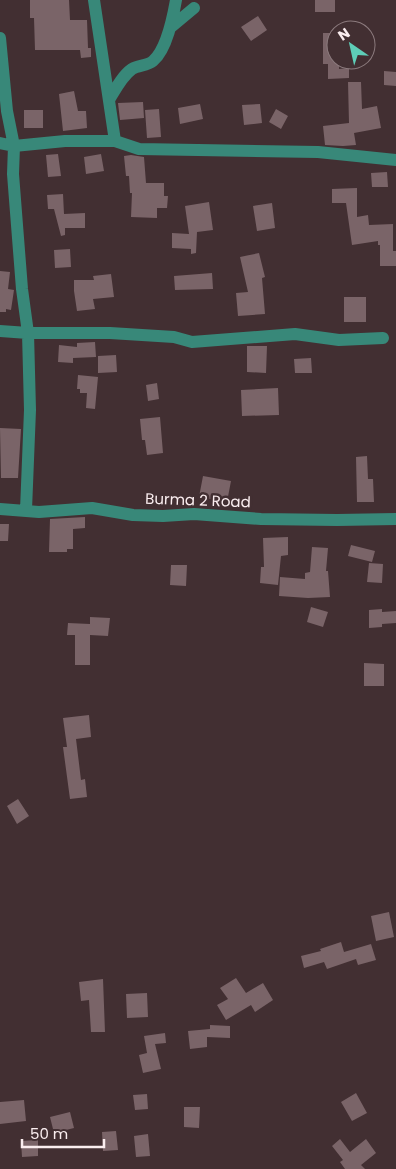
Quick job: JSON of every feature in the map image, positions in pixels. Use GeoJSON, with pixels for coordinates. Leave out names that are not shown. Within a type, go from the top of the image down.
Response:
{"type":"FeatureCollection","features":[{"type":"Feature","properties":{"kind":"street"},"geometry":{"type":"LineString","coordinates":[[94,0],[115,141]]}},
{"type":"Feature","properties":{"kind":"street"},"geometry":{"type":"LineString","coordinates":[[109,100],[120,82],[132,68],[154,60],[166,39],[176,0]]}},
{"type":"Feature","properties":{"kind":"street"},"geometry":{"type":"LineString","coordinates":[[170,28],[194,8]]}},
{"type":"Feature","properties":{"kind":"street"},"geometry":{"type":"LineString","coordinates":[[0,38],[7,111],[14,146],[13,174],[22,289],[28,333],[30,410],[26,510]]}},
{"type":"Feature","properties":{"kind":"street"},"geometry":{"type":"LineString","coordinates":[[0,143],[14,146],[65,141],[115,141],[139,149],[318,152],[396,160]]}},
{"type":"Feature","properties":{"kind":"street"},"geometry":{"type":"LineString","coordinates":[[0,331],[145,334],[174,337],[192,342],[295,334],[339,340],[383,338]]}},
{"type":"Feature","properties":{"kind":"street","name":"Burma 2 Road"},"geometry":{"type":"LineString","coordinates":[[0,509],[39,512],[92,508],[133,515],[194,514],[261,519],[396,519]]}},
{"type":"Feature","properties":{"kind":"building"},"geometry":{"type":"Polygon","coordinates":[[[30,0],[69,0],[70,20],[87,20],[88,48],[91,48],[91,57],[81,58],[80,50],[35,50],[34,18],[30,18],[30,0]]]}},
{"type":"Feature","properties":{"kind":"building"},"geometry":{"type":"Polygon","coordinates":[[[315,0],[335,0],[335,12],[315,12],[315,0]]]}},
{"type":"Feature","properties":{"kind":"building"},"geometry":{"type":"Polygon","coordinates":[[[258,16],[267,30],[251,41],[241,27],[258,16]]]}},
{"type":"Feature","properties":{"kind":"building"},"geometry":{"type":"Polygon","coordinates":[[[323,33],[326,33],[326,64],[323,64],[323,33]]]}},
{"type":"Feature","properties":{"kind":"building"},"geometry":{"type":"Polygon","coordinates":[[[328,70],[349,70],[349,78],[328,79],[328,70]]]}},
{"type":"Feature","properties":{"kind":"building"},"geometry":{"type":"Polygon","coordinates":[[[384,71],[396,72],[396,86],[384,85],[384,71]]]}},
{"type":"Feature","properties":{"kind":"building"},"geometry":{"type":"Polygon","coordinates":[[[348,82],[361,82],[362,109],[377,106],[381,128],[354,133],[356,145],[325,145],[323,126],[349,123],[348,82]]]}},
{"type":"Feature","properties":{"kind":"building"},"geometry":{"type":"Polygon","coordinates":[[[74,91],[78,111],[86,111],[87,128],[63,131],[59,94],[74,91]]]}},
{"type":"Feature","properties":{"kind":"building"},"geometry":{"type":"Polygon","coordinates":[[[143,102],[144,118],[120,120],[118,103],[143,102]]]}},
{"type":"Feature","properties":{"kind":"building"},"geometry":{"type":"Polygon","coordinates":[[[200,104],[203,119],[180,124],[178,108],[200,104]]]}},
{"type":"Feature","properties":{"kind":"building"},"geometry":{"type":"Polygon","coordinates":[[[260,104],[262,123],[244,125],[242,105],[260,104]]]}},
{"type":"Feature","properties":{"kind":"building"},"geometry":{"type":"Polygon","coordinates":[[[159,109],[161,137],[147,138],[145,110],[159,109]]]}},
{"type":"Feature","properties":{"kind":"building"},"geometry":{"type":"Polygon","coordinates":[[[276,109],[288,116],[281,129],[269,122],[276,109]]]}},
{"type":"Feature","properties":{"kind":"building"},"geometry":{"type":"Polygon","coordinates":[[[24,110],[43,110],[43,128],[24,128],[24,110]]]}},
{"type":"Feature","properties":{"kind":"building"},"geometry":{"type":"Polygon","coordinates":[[[58,154],[61,176],[48,177],[46,155],[58,154]]]}},
{"type":"Feature","properties":{"kind":"building"},"geometry":{"type":"Polygon","coordinates":[[[101,154],[104,171],[86,174],[84,157],[101,154]]]}},
{"type":"Feature","properties":{"kind":"building"},"geometry":{"type":"Polygon","coordinates":[[[124,156],[144,157],[146,183],[164,183],[164,196],[168,196],[167,208],[157,208],[157,218],[131,217],[132,193],[130,193],[129,176],[126,176],[124,156]]]}},
{"type":"Feature","properties":{"kind":"building"},"geometry":{"type":"Polygon","coordinates":[[[387,172],[388,187],[372,187],[371,173],[387,172]]]}},
{"type":"Feature","properties":{"kind":"building"},"geometry":{"type":"Polygon","coordinates":[[[357,188],[357,217],[368,215],[369,225],[393,224],[393,251],[396,251],[396,266],[380,266],[380,245],[378,245],[378,241],[352,245],[346,203],[332,203],[332,189],[357,188]]]}},
{"type":"Feature","properties":{"kind":"building"},"geometry":{"type":"Polygon","coordinates":[[[63,194],[64,214],[85,213],[85,228],[65,228],[65,235],[61,236],[54,209],[48,209],[47,195],[63,194]]]}},
{"type":"Feature","properties":{"kind":"building"},"geometry":{"type":"Polygon","coordinates":[[[209,202],[213,230],[197,232],[196,253],[191,254],[191,249],[172,248],[172,233],[189,234],[185,206],[209,202]]]}},
{"type":"Feature","properties":{"kind":"building"},"geometry":{"type":"Polygon","coordinates":[[[272,203],[275,228],[257,231],[253,206],[272,203]]]}},
{"type":"Feature","properties":{"kind":"building"},"geometry":{"type":"Polygon","coordinates":[[[70,249],[71,267],[55,268],[54,250],[70,249]]]}},
{"type":"Feature","properties":{"kind":"building"},"geometry":{"type":"Polygon","coordinates":[[[259,253],[265,277],[262,278],[265,314],[238,316],[236,293],[248,292],[240,257],[259,253]]]}},
{"type":"Feature","properties":{"kind":"building"},"geometry":{"type":"Polygon","coordinates":[[[0,271],[10,272],[8,289],[14,290],[11,310],[6,309],[6,312],[0,312],[0,271]]]}},
{"type":"Feature","properties":{"kind":"building"},"geometry":{"type":"Polygon","coordinates":[[[212,273],[213,289],[175,290],[174,276],[212,273]]]}},
{"type":"Feature","properties":{"kind":"building"},"geometry":{"type":"Polygon","coordinates":[[[111,274],[114,297],[93,299],[95,309],[77,311],[74,280],[94,280],[93,276],[111,274]]]}},
{"type":"Feature","properties":{"kind":"building"},"geometry":{"type":"Polygon","coordinates":[[[344,297],[366,297],[366,322],[344,322],[344,297]]]}},
{"type":"Feature","properties":{"kind":"building"},"geometry":{"type":"Polygon","coordinates":[[[95,342],[96,357],[73,358],[73,363],[58,362],[59,345],[77,347],[77,343],[95,342]]]}},
{"type":"Feature","properties":{"kind":"building"},"geometry":{"type":"Polygon","coordinates":[[[247,346],[267,346],[266,373],[247,372],[247,346]]]}},
{"type":"Feature","properties":{"kind":"building"},"geometry":{"type":"Polygon","coordinates":[[[116,355],[117,372],[98,373],[98,356],[116,355]]]}},
{"type":"Feature","properties":{"kind":"building"},"geometry":{"type":"Polygon","coordinates":[[[311,358],[312,373],[295,373],[294,359],[311,358]]]}},
{"type":"Feature","properties":{"kind":"building"},"geometry":{"type":"Polygon","coordinates":[[[78,375],[98,377],[95,409],[86,408],[87,393],[80,393],[80,389],[77,389],[78,375]]]}},
{"type":"Feature","properties":{"kind":"building"},"geometry":{"type":"Polygon","coordinates":[[[157,383],[159,399],[148,401],[146,385],[157,383]]]}},
{"type":"Feature","properties":{"kind":"building"},"geometry":{"type":"Polygon","coordinates":[[[278,388],[279,415],[242,416],[241,390],[278,388]]]}},
{"type":"Feature","properties":{"kind":"building"},"geometry":{"type":"Polygon","coordinates":[[[160,417],[163,453],[147,455],[145,440],[142,440],[140,419],[160,417]]]}},
{"type":"Feature","properties":{"kind":"building"},"geometry":{"type":"Polygon","coordinates":[[[0,428],[21,429],[18,478],[1,478],[0,428]]]}},
{"type":"Feature","properties":{"kind":"building"},"geometry":{"type":"Polygon","coordinates":[[[367,456],[368,479],[373,479],[374,502],[357,502],[356,457],[367,456]]]}},
{"type":"Feature","properties":{"kind":"building"},"geometry":{"type":"Polygon","coordinates":[[[203,476],[231,481],[227,502],[199,497],[203,476]]]}},
{"type":"Feature","properties":{"kind":"building"},"geometry":{"type":"Polygon","coordinates":[[[85,517],[85,528],[73,529],[73,549],[67,549],[67,552],[49,552],[50,519],[85,517]]]}},
{"type":"Feature","properties":{"kind":"building"},"geometry":{"type":"Polygon","coordinates":[[[0,524],[9,524],[8,541],[0,541],[0,524]]]}},
{"type":"Feature","properties":{"kind":"building"},"geometry":{"type":"Polygon","coordinates":[[[288,537],[288,555],[281,556],[278,585],[260,583],[261,567],[264,567],[263,538],[288,537]]]}},
{"type":"Feature","properties":{"kind":"building"},"geometry":{"type":"Polygon","coordinates":[[[351,545],[375,551],[372,562],[348,556],[351,545]]]}},
{"type":"Feature","properties":{"kind":"building"},"geometry":{"type":"Polygon","coordinates":[[[312,547],[328,548],[326,571],[328,571],[330,597],[279,596],[280,577],[305,579],[305,573],[310,572],[312,547]]]}},
{"type":"Feature","properties":{"kind":"building"},"geometry":{"type":"Polygon","coordinates":[[[369,563],[383,564],[382,583],[367,582],[369,563]]]}},
{"type":"Feature","properties":{"kind":"building"},"geometry":{"type":"Polygon","coordinates":[[[171,565],[187,565],[186,586],[170,585],[171,565]]]}},
{"type":"Feature","properties":{"kind":"building"},"geometry":{"type":"Polygon","coordinates":[[[311,607],[328,612],[323,627],[307,622],[311,607]]]}},
{"type":"Feature","properties":{"kind":"building"},"geometry":{"type":"Polygon","coordinates":[[[382,609],[382,612],[396,611],[396,623],[382,624],[382,627],[369,628],[369,610],[382,609]]]}},
{"type":"Feature","properties":{"kind":"building"},"geometry":{"type":"Polygon","coordinates":[[[90,617],[110,618],[108,636],[90,635],[90,665],[75,665],[75,635],[67,635],[68,623],[90,624],[90,617]]]}},
{"type":"Feature","properties":{"kind":"building"},"geometry":{"type":"Polygon","coordinates":[[[364,663],[384,664],[384,686],[364,686],[364,663]]]}},
{"type":"Feature","properties":{"kind":"building"},"geometry":{"type":"Polygon","coordinates":[[[89,715],[91,737],[76,739],[81,780],[85,779],[87,797],[70,799],[63,747],[67,747],[63,718],[89,715]]]}},
{"type":"Feature","properties":{"kind":"building"},"geometry":{"type":"Polygon","coordinates":[[[18,799],[29,816],[17,824],[7,806],[18,799]]]}},
{"type":"Feature","properties":{"kind":"building"},"geometry":{"type":"Polygon","coordinates":[[[389,912],[394,937],[376,941],[371,916],[389,912]]]}},
{"type":"Feature","properties":{"kind":"building"},"geometry":{"type":"Polygon","coordinates":[[[341,942],[344,952],[371,944],[376,960],[358,965],[356,959],[327,969],[324,962],[304,968],[301,956],[321,951],[320,949],[341,942]]]}},
{"type":"Feature","properties":{"kind":"building"},"geometry":{"type":"Polygon","coordinates":[[[236,978],[246,993],[263,983],[273,1000],[255,1012],[251,1005],[226,1020],[217,1005],[228,999],[220,988],[236,978]]]}},
{"type":"Feature","properties":{"kind":"building"},"geometry":{"type":"Polygon","coordinates":[[[103,979],[105,1032],[91,1032],[89,1000],[81,1001],[79,982],[103,979]]]}},
{"type":"Feature","properties":{"kind":"building"},"geometry":{"type":"Polygon","coordinates":[[[147,993],[148,1017],[127,1018],[126,994],[147,993]]]}},
{"type":"Feature","properties":{"kind":"building"},"geometry":{"type":"Polygon","coordinates":[[[210,1025],[230,1026],[230,1038],[207,1037],[207,1047],[190,1049],[188,1031],[210,1029],[210,1025]]]}},
{"type":"Feature","properties":{"kind":"building"},"geometry":{"type":"Polygon","coordinates":[[[165,1033],[166,1043],[155,1044],[161,1069],[143,1073],[139,1055],[147,1053],[144,1036],[165,1033]]]}},
{"type":"Feature","properties":{"kind":"building"},"geometry":{"type":"Polygon","coordinates":[[[356,1093],[367,1113],[352,1121],[341,1102],[356,1093]]]}},
{"type":"Feature","properties":{"kind":"building"},"geometry":{"type":"Polygon","coordinates":[[[147,1094],[148,1109],[135,1110],[133,1095],[147,1094]]]}},
{"type":"Feature","properties":{"kind":"building"},"geometry":{"type":"Polygon","coordinates":[[[24,1100],[26,1121],[0,1124],[0,1102],[24,1100]]]}},
{"type":"Feature","properties":{"kind":"building"},"geometry":{"type":"Polygon","coordinates":[[[184,1107],[200,1107],[199,1128],[184,1127],[184,1107]]]}},
{"type":"Feature","properties":{"kind":"building"},"geometry":{"type":"Polygon","coordinates":[[[70,1112],[74,1128],[54,1133],[50,1117],[70,1112]]]}},
{"type":"Feature","properties":{"kind":"building"},"geometry":{"type":"Polygon","coordinates":[[[116,1131],[118,1150],[103,1151],[102,1132],[116,1131]]]}},
{"type":"Feature","properties":{"kind":"building"},"geometry":{"type":"Polygon","coordinates":[[[148,1134],[150,1156],[136,1157],[134,1136],[148,1134]]]}},
{"type":"Feature","properties":{"kind":"building"},"geometry":{"type":"Polygon","coordinates":[[[340,1139],[350,1152],[366,1139],[376,1153],[361,1165],[365,1169],[345,1169],[340,1162],[343,1160],[332,1146],[340,1139]]]}},
{"type":"Feature","properties":{"kind":"building"},"geometry":{"type":"Polygon","coordinates":[[[38,1140],[38,1156],[22,1157],[21,1141],[38,1140]]]}}]}
